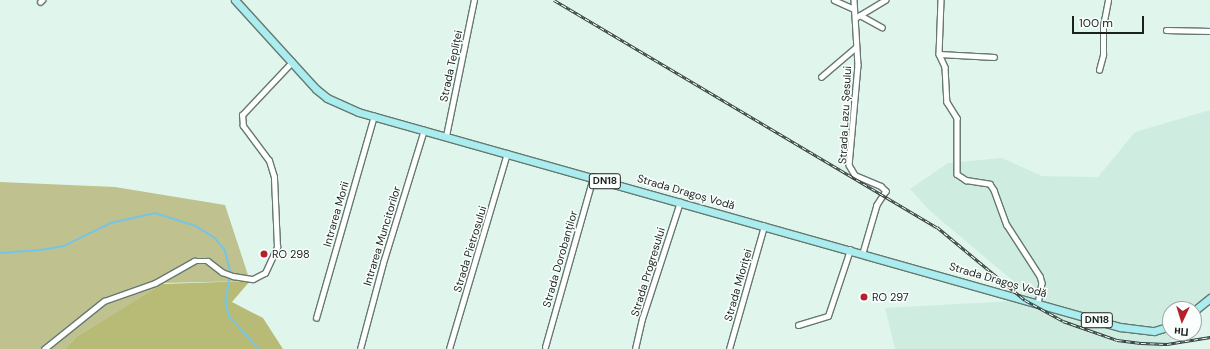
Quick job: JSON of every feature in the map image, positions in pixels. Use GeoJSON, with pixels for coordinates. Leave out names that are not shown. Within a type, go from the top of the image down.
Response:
{"type":"FeatureCollection","features":[{"type":"Feature","properties":{"kind":"main road","name":"Strada Dragoș Vodă"},"geometry":{"type":"LineString","coordinates":[[235,0],[327,98],[344,107],[1134,330],[1154,331],[1162,328]]}},
{"type":"Feature","properties":{"kind":"main road"},"geometry":{"type":"LineString","coordinates":[[1202,304],[1210,298]]}},
{"type":"Feature","properties":{"kind":"street","name":"Strada Tepliței"},"geometry":{"type":"LineString","coordinates":[[446,136],[474,0]]}},
{"type":"Feature","properties":{"kind":"street"},"geometry":{"type":"LineString","coordinates":[[834,0],[854,9]]}},
{"type":"Feature","properties":{"kind":"street","name":"Strada Lazu Șesului"},"geometry":{"type":"LineString","coordinates":[[854,0],[854,9],[858,16],[855,48],[857,78],[849,165],[855,175],[881,186],[886,191],[877,205],[863,253]]}},
{"type":"Feature","properties":{"kind":"street"},"geometry":{"type":"LineString","coordinates":[[858,16],[884,0]]}},
{"type":"Feature","properties":{"kind":"street"},"geometry":{"type":"LineString","coordinates":[[941,0],[939,54],[945,67],[947,102],[957,118],[957,174],[966,180],[990,184],[994,190],[1007,225],[1040,276],[1042,283],[1038,303]]}},
{"type":"Feature","properties":{"kind":"street"},"geometry":{"type":"LineString","coordinates":[[1099,70],[1108,0]]}},
{"type":"Feature","properties":{"kind":"street"},"geometry":{"type":"LineString","coordinates":[[858,16],[882,27]]}},
{"type":"Feature","properties":{"kind":"street"},"geometry":{"type":"LineString","coordinates":[[1166,30],[1210,30]]}},
{"type":"Feature","properties":{"kind":"street"},"geometry":{"type":"LineString","coordinates":[[821,77],[855,48]]}},
{"type":"Feature","properties":{"kind":"street"},"geometry":{"type":"LineString","coordinates":[[939,54],[994,57]]}},
{"type":"Feature","properties":{"kind":"street"},"geometry":{"type":"LineString","coordinates":[[44,349],[104,300],[155,283],[194,261],[208,261],[228,275],[254,279],[260,277],[275,253],[278,235],[274,177],[268,161],[243,126],[242,118],[243,112],[292,62]]}},
{"type":"Feature","properties":{"kind":"street","name":"Intrarea Morii"},"geometry":{"type":"LineString","coordinates":[[316,318],[374,116]]}},
{"type":"Feature","properties":{"kind":"street","name":"Intrarea Muncitorilor"},"geometry":{"type":"LineString","coordinates":[[360,349],[382,263],[424,130]]}},
{"type":"Feature","properties":{"kind":"street","name":"Strada Pietrosului"},"geometry":{"type":"LineString","coordinates":[[449,349],[507,153]]}},
{"type":"Feature","properties":{"kind":"street","name":"Strada Dorobanților"},"geometry":{"type":"LineString","coordinates":[[545,347],[593,177]]}},
{"type":"Feature","properties":{"kind":"street","name":"Strada Progresului"},"geometry":{"type":"LineString","coordinates":[[635,349],[642,319],[680,202]]}},
{"type":"Feature","properties":{"kind":"street","name":"Strada Mioriței"},"geometry":{"type":"LineString","coordinates":[[729,349],[764,226]]}},
{"type":"Feature","properties":{"kind":"street"},"geometry":{"type":"LineString","coordinates":[[798,325],[828,316],[850,250]]}},
{"type":"Feature","properties":{"kind":"shaded area"},"geometry":{"type":"Polygon","coordinates":[[[1210,110],[1210,300],[1202,312],[1202,301],[1162,301],[1162,341],[1171,341],[1159,349],[895,349],[885,308],[1011,301],[1024,290],[930,211],[910,189],[948,163],[1002,158],[1042,176],[1098,177],[1135,132],[1210,110]]]}},
{"type":"Feature","properties":{"kind":"green space"},"geometry":{"type":"Polygon","coordinates":[[[0,182],[115,187],[225,205],[250,281],[164,283],[77,336],[65,349],[0,349],[0,182]]]}},
{"type":"Feature","properties":{"kind":"green space"},"geometry":{"type":"Polygon","coordinates":[[[250,281],[232,302],[263,318],[283,349],[65,349],[77,336],[162,284],[250,281]]]}},
{"type":"Feature","properties":{"kind":"waterway"},"geometry":{"type":"LineString","coordinates":[[0,253],[41,250],[64,246],[111,223],[155,213],[196,226],[215,238],[225,250],[231,272],[226,301],[229,316],[259,349]]}},
{"type":"Feature","properties":{"kind":"railway"},"geometry":{"type":"LineString","coordinates":[[554,0],[937,227],[1025,300],[1063,321],[1117,340],[1141,343],[1167,344],[1210,337]]}},
{"type":"Feature","properties":{"kind":"place","name":"RO 298"},"geometry":{"type":"Point","coordinates":[264,254]}},
{"type":"Feature","properties":{"kind":"place","name":"RO 297"},"geometry":{"type":"Point","coordinates":[864,297]}}]}
